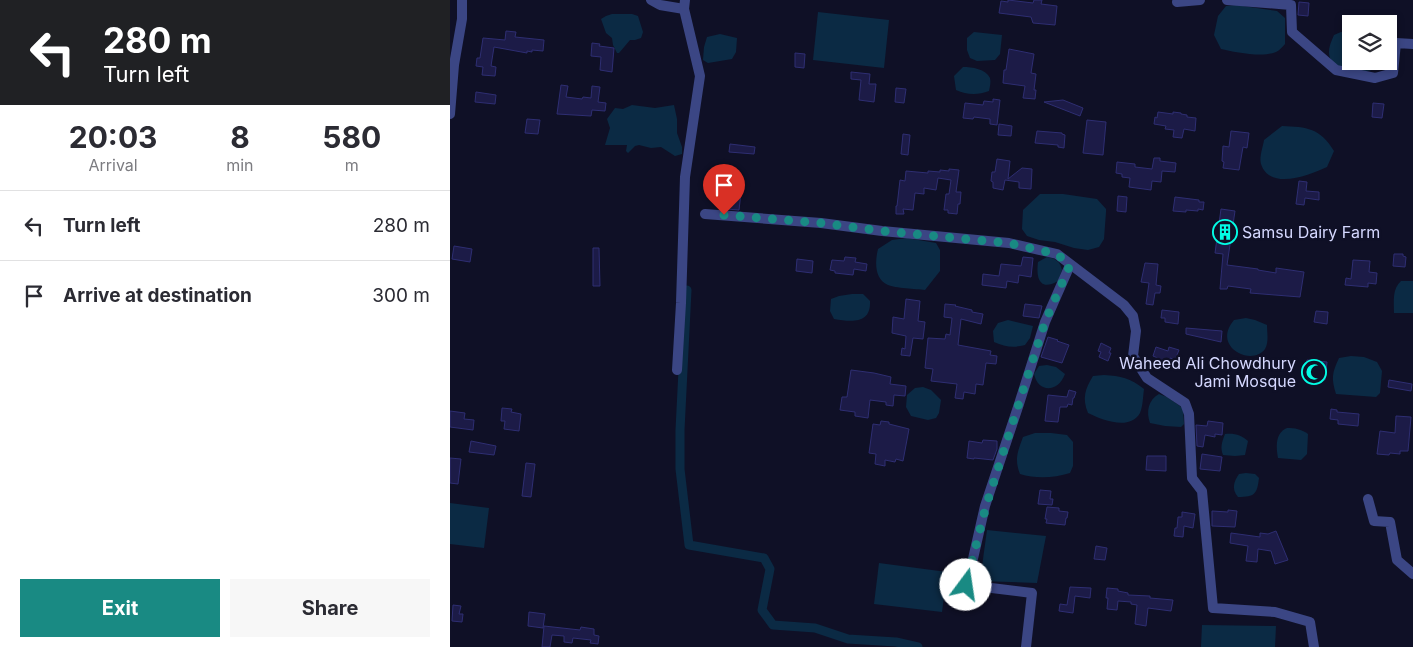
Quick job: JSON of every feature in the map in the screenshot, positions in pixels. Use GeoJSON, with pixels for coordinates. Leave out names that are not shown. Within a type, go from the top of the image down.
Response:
{"type":"FeatureCollection","features":[{"type":"Feature","properties":{"kind":"street"},"geometry":{"type":"LineString","coordinates":[[450,114],[454,65],[462,19],[462,0]]}},
{"type":"Feature","properties":{"kind":"street"},"geometry":{"type":"LineString","coordinates":[[651,0],[667,7],[685,4],[700,76],[684,177],[681,303],[677,370]]}},
{"type":"Feature","properties":{"kind":"street"},"geometry":{"type":"LineString","coordinates":[[1177,2],[1200,0]]}},
{"type":"Feature","properties":{"kind":"street"},"geometry":{"type":"LineString","coordinates":[[1227,0],[1291,5],[1292,32],[1336,70],[1375,78],[1393,72],[1396,43],[1413,44]]}},
{"type":"Feature","properties":{"kind":"street"},"geometry":{"type":"LineString","coordinates":[[705,214],[821,223],[1008,243],[1057,254],[1124,305],[1133,316],[1136,331],[1133,356],[1147,378],[1185,403],[1188,414],[1192,478],[1202,491],[1213,608],[1275,612],[1310,622],[1314,647]]}},
{"type":"Feature","properties":{"kind":"street"},"geometry":{"type":"LineString","coordinates":[[1026,647],[1032,594],[966,585],[986,506],[1045,322],[1070,265]]}},
{"type":"Feature","properties":{"kind":"street"},"geometry":{"type":"LineString","coordinates":[[1368,499],[1374,521],[1390,522],[1397,560],[1413,574]]}},
{"type":"Feature","properties":{"kind":"water"},"geometry":{"type":"Polygon","coordinates":[[[1236,5],[1277,11],[1285,18],[1285,44],[1270,54],[1249,54],[1221,49],[1214,35],[1218,16],[1226,6],[1236,5]]]}},
{"type":"Feature","properties":{"kind":"water"},"geometry":{"type":"Polygon","coordinates":[[[818,12],[889,20],[884,68],[813,60],[818,12]]]}},
{"type":"Feature","properties":{"kind":"water"},"geometry":{"type":"Polygon","coordinates":[[[612,14],[632,14],[638,16],[643,32],[641,38],[630,40],[619,53],[617,53],[613,45],[612,38],[606,33],[601,19],[612,14]]]}},
{"type":"Feature","properties":{"kind":"water"},"geometry":{"type":"Polygon","coordinates":[[[974,32],[1002,35],[1000,54],[995,60],[977,61],[970,58],[967,50],[967,38],[974,32]]]}},
{"type":"Feature","properties":{"kind":"water"},"geometry":{"type":"Polygon","coordinates":[[[1342,32],[1342,67],[1333,62],[1329,55],[1334,35],[1342,32]]]}},
{"type":"Feature","properties":{"kind":"water"},"geometry":{"type":"Polygon","coordinates":[[[720,34],[737,38],[736,52],[732,59],[708,63],[703,60],[707,37],[720,34]]]}},
{"type":"Feature","properties":{"kind":"water"},"geometry":{"type":"Polygon","coordinates":[[[963,67],[970,67],[985,72],[990,78],[989,91],[972,94],[956,90],[954,76],[963,67]]]}},
{"type":"Feature","properties":{"kind":"water"},"geometry":{"type":"Polygon","coordinates":[[[632,105],[655,108],[674,105],[677,133],[682,147],[682,154],[675,156],[661,147],[651,148],[639,145],[635,146],[628,153],[626,151],[627,145],[605,145],[610,128],[607,119],[615,108],[623,109],[632,105]]]}},
{"type":"Feature","properties":{"kind":"water"},"geometry":{"type":"Polygon","coordinates":[[[1282,126],[1312,130],[1329,143],[1334,151],[1327,167],[1311,174],[1291,179],[1273,177],[1266,172],[1261,164],[1264,140],[1282,126]]]}},
{"type":"Feature","properties":{"kind":"water"},"geometry":{"type":"Polygon","coordinates":[[[1040,194],[1063,194],[1097,199],[1106,209],[1104,239],[1099,247],[1088,250],[1074,248],[1027,236],[1022,229],[1023,210],[1040,194]]]}},
{"type":"Feature","properties":{"kind":"water"},"geometry":{"type":"Polygon","coordinates":[[[907,238],[936,243],[940,250],[940,271],[925,290],[888,285],[880,279],[878,274],[876,259],[878,249],[892,240],[907,238]]]}},
{"type":"Feature","properties":{"kind":"water"},"geometry":{"type":"Polygon","coordinates":[[[1047,257],[1057,261],[1062,270],[1058,281],[1047,285],[1043,284],[1038,278],[1038,262],[1047,257]]]}},
{"type":"Feature","properties":{"kind":"water"},"geometry":{"type":"Polygon","coordinates":[[[1401,281],[1413,281],[1413,313],[1394,313],[1395,291],[1401,281]]]}},
{"type":"Feature","properties":{"kind":"water"},"geometry":{"type":"Polygon","coordinates":[[[852,294],[863,294],[870,301],[867,314],[864,318],[854,321],[834,319],[830,311],[831,299],[852,294]]]}},
{"type":"Feature","properties":{"kind":"water"},"geometry":{"type":"Polygon","coordinates":[[[1246,318],[1267,325],[1265,349],[1259,354],[1251,356],[1243,355],[1236,351],[1230,346],[1227,338],[1228,330],[1234,320],[1246,318]]]}},
{"type":"Feature","properties":{"kind":"water"},"geometry":{"type":"Polygon","coordinates":[[[1008,320],[1033,326],[1030,338],[1025,345],[1010,346],[994,342],[993,331],[998,323],[1008,320]]]}},
{"type":"Feature","properties":{"kind":"water"},"geometry":{"type":"Polygon","coordinates":[[[1351,356],[1364,357],[1377,362],[1382,371],[1380,393],[1376,397],[1336,394],[1333,384],[1335,368],[1339,358],[1351,356]]]}},
{"type":"Feature","properties":{"kind":"water"},"geometry":{"type":"Polygon","coordinates":[[[1039,366],[1056,367],[1065,374],[1058,385],[1048,388],[1040,385],[1034,374],[1039,366]]]}},
{"type":"Feature","properties":{"kind":"water"},"geometry":{"type":"Polygon","coordinates":[[[1104,375],[1125,378],[1144,389],[1140,413],[1130,422],[1108,421],[1088,413],[1085,394],[1088,385],[1093,376],[1104,375]]]}},
{"type":"Feature","properties":{"kind":"water"},"geometry":{"type":"Polygon","coordinates":[[[923,387],[931,390],[941,400],[939,413],[936,418],[928,420],[911,416],[906,407],[907,395],[915,388],[923,387]]]}},
{"type":"Feature","properties":{"kind":"water"},"geometry":{"type":"Polygon","coordinates":[[[1159,394],[1183,408],[1184,424],[1181,427],[1150,423],[1148,415],[1150,403],[1159,394]]]}},
{"type":"Feature","properties":{"kind":"water"},"geometry":{"type":"Polygon","coordinates":[[[1287,428],[1298,429],[1308,434],[1307,454],[1301,460],[1278,458],[1278,437],[1287,428]]]}},
{"type":"Feature","properties":{"kind":"water"},"geometry":{"type":"Polygon","coordinates":[[[1035,433],[1067,435],[1073,442],[1073,466],[1070,473],[1045,477],[1032,477],[1020,474],[1017,459],[1023,437],[1035,433]]]}},
{"type":"Feature","properties":{"kind":"water"},"geometry":{"type":"Polygon","coordinates":[[[1225,434],[1238,435],[1248,441],[1245,455],[1223,455],[1222,444],[1225,434]]]}},
{"type":"Feature","properties":{"kind":"water"},"geometry":{"type":"Polygon","coordinates":[[[1239,474],[1255,474],[1259,478],[1256,491],[1252,495],[1238,497],[1234,491],[1235,482],[1239,474]]]}},
{"type":"Feature","properties":{"kind":"water"},"geometry":{"type":"Polygon","coordinates":[[[450,503],[489,508],[484,548],[450,544],[450,503]]]}},
{"type":"Feature","properties":{"kind":"water"},"geometry":{"type":"Polygon","coordinates":[[[987,530],[1046,536],[1037,583],[980,581],[987,530]]]}},
{"type":"Feature","properties":{"kind":"water"},"geometry":{"type":"Polygon","coordinates":[[[879,563],[947,572],[942,612],[874,604],[879,563]]]}},
{"type":"Feature","properties":{"kind":"water"},"geometry":{"type":"Polygon","coordinates":[[[1202,625],[1276,626],[1275,647],[1201,647],[1202,625]]]}},
{"type":"Feature","properties":{"kind":"building"},"geometry":{"type":"Polygon","coordinates":[[[1008,0],[1033,3],[1034,0],[1042,0],[1041,4],[1057,6],[1055,25],[1033,23],[1031,17],[999,13],[1001,1],[1008,2],[1008,0]]]}},
{"type":"Feature","properties":{"kind":"building"},"geometry":{"type":"Polygon","coordinates":[[[1299,2],[1309,3],[1308,16],[1298,15],[1299,2]]]}},
{"type":"Feature","properties":{"kind":"building"},"geometry":{"type":"Polygon","coordinates":[[[506,31],[516,32],[515,37],[544,40],[543,51],[532,50],[532,52],[527,51],[527,53],[494,47],[491,66],[496,67],[495,76],[482,75],[483,67],[476,66],[477,58],[480,58],[483,38],[505,40],[506,31]]]}},
{"type":"Feature","properties":{"kind":"building"},"geometry":{"type":"Polygon","coordinates":[[[592,43],[614,48],[612,72],[600,70],[601,57],[591,56],[592,43]]]}},
{"type":"Feature","properties":{"kind":"building"},"geometry":{"type":"Polygon","coordinates":[[[1009,49],[1034,54],[1031,73],[1036,74],[1035,99],[1023,98],[1025,86],[1003,83],[1009,49]]]}},
{"type":"Feature","properties":{"kind":"building"},"geometry":{"type":"Polygon","coordinates":[[[795,53],[805,54],[804,68],[795,67],[795,53]]]}},
{"type":"Feature","properties":{"kind":"building"},"geometry":{"type":"Polygon","coordinates":[[[851,72],[870,74],[869,84],[876,84],[874,102],[859,100],[861,80],[851,79],[851,72]]]}},
{"type":"Feature","properties":{"kind":"building"},"geometry":{"type":"Polygon","coordinates":[[[561,85],[568,86],[566,97],[582,99],[583,97],[591,98],[592,86],[600,87],[598,102],[606,103],[605,111],[592,110],[591,116],[557,114],[561,85]]]}},
{"type":"Feature","properties":{"kind":"building"},"geometry":{"type":"Polygon","coordinates":[[[896,88],[906,89],[904,103],[895,102],[896,88]]]}},
{"type":"Feature","properties":{"kind":"building"},"geometry":{"type":"Polygon","coordinates":[[[476,92],[496,95],[495,104],[475,102],[476,92]]]}},
{"type":"Feature","properties":{"kind":"building"},"geometry":{"type":"Polygon","coordinates":[[[993,99],[1000,100],[997,125],[990,124],[990,119],[963,118],[965,103],[983,105],[984,101],[993,102],[993,99]]]}},
{"type":"Feature","properties":{"kind":"building"},"geometry":{"type":"Polygon","coordinates":[[[1063,100],[1083,108],[1080,116],[1044,102],[1063,100]]]}},
{"type":"Feature","properties":{"kind":"building"},"geometry":{"type":"Polygon","coordinates":[[[1373,103],[1384,104],[1382,118],[1372,117],[1373,103]]]}},
{"type":"Feature","properties":{"kind":"building"},"geometry":{"type":"Polygon","coordinates":[[[1158,112],[1181,113],[1187,115],[1187,117],[1196,118],[1195,131],[1184,129],[1182,138],[1173,137],[1174,130],[1165,129],[1166,126],[1154,124],[1158,112]]]}},
{"type":"Feature","properties":{"kind":"building"},"geometry":{"type":"Polygon","coordinates":[[[527,119],[540,120],[538,134],[525,133],[527,119]]]}},
{"type":"Feature","properties":{"kind":"building"},"geometry":{"type":"Polygon","coordinates":[[[1087,120],[1106,122],[1103,155],[1083,153],[1087,120]]]}},
{"type":"Feature","properties":{"kind":"building"},"geometry":{"type":"Polygon","coordinates":[[[999,124],[1012,126],[1011,136],[998,135],[999,124]]]}},
{"type":"Feature","properties":{"kind":"building"},"geometry":{"type":"Polygon","coordinates":[[[1037,131],[1062,133],[1065,135],[1064,148],[1058,147],[1058,145],[1035,143],[1037,131]]]}},
{"type":"Feature","properties":{"kind":"building"},"geometry":{"type":"Polygon","coordinates":[[[1231,131],[1249,133],[1247,148],[1243,147],[1239,170],[1223,168],[1223,146],[1229,147],[1231,131]]]}},
{"type":"Feature","properties":{"kind":"building"},"geometry":{"type":"Polygon","coordinates":[[[903,134],[910,135],[908,155],[901,154],[903,134]]]}},
{"type":"Feature","properties":{"kind":"building"},"geometry":{"type":"Polygon","coordinates":[[[730,144],[755,147],[754,154],[729,152],[730,144]]]}},
{"type":"Feature","properties":{"kind":"building"},"geometry":{"type":"Polygon","coordinates":[[[1154,158],[1160,158],[1160,161],[1176,163],[1175,172],[1162,171],[1161,182],[1152,181],[1151,190],[1129,187],[1130,178],[1122,177],[1122,174],[1116,173],[1117,162],[1135,164],[1135,167],[1152,169],[1154,158]]]}},
{"type":"Feature","properties":{"kind":"building"},"geometry":{"type":"Polygon","coordinates":[[[997,159],[1010,161],[1008,179],[1022,168],[1032,169],[1031,189],[1019,188],[1019,182],[1005,180],[1003,190],[993,188],[993,182],[991,181],[992,172],[995,172],[997,159]]]}},
{"type":"Feature","properties":{"kind":"building"},"geometry":{"type":"Polygon","coordinates":[[[949,169],[959,170],[956,192],[961,192],[957,214],[948,213],[948,210],[944,210],[946,194],[949,194],[951,180],[938,178],[936,190],[924,188],[924,194],[915,193],[913,210],[903,209],[904,214],[896,214],[900,180],[905,181],[906,171],[928,173],[928,171],[949,171],[949,169]]]}},
{"type":"Feature","properties":{"kind":"building"},"geometry":{"type":"Polygon","coordinates":[[[1299,181],[1307,182],[1306,191],[1319,192],[1319,200],[1305,198],[1304,205],[1296,204],[1299,181]]]}},
{"type":"Feature","properties":{"kind":"building"},"geometry":{"type":"Polygon","coordinates":[[[727,191],[741,193],[739,210],[726,209],[727,191]]]}},
{"type":"Feature","properties":{"kind":"building"},"geometry":{"type":"Polygon","coordinates":[[[1118,196],[1127,197],[1126,212],[1117,211],[1118,196]]]}},
{"type":"Feature","properties":{"kind":"building"},"geometry":{"type":"Polygon","coordinates":[[[1175,197],[1204,202],[1203,210],[1173,211],[1175,197]]]}},
{"type":"Feature","properties":{"kind":"building"},"geometry":{"type":"Polygon","coordinates":[[[1221,209],[1235,211],[1227,265],[1276,273],[1276,268],[1304,272],[1300,297],[1250,293],[1251,289],[1228,286],[1227,289],[1220,289],[1223,254],[1215,253],[1221,209]]]}},
{"type":"Feature","properties":{"kind":"building"},"geometry":{"type":"Polygon","coordinates":[[[454,246],[472,249],[470,262],[452,259],[454,246]]]}},
{"type":"Feature","properties":{"kind":"building"},"geometry":{"type":"Polygon","coordinates":[[[593,248],[599,248],[600,286],[593,286],[593,248]]]}},
{"type":"Feature","properties":{"kind":"building"},"geometry":{"type":"Polygon","coordinates":[[[1394,254],[1403,254],[1406,257],[1405,267],[1393,266],[1394,254]]]}},
{"type":"Feature","properties":{"kind":"building"},"geometry":{"type":"Polygon","coordinates":[[[845,257],[856,258],[855,262],[867,264],[866,271],[854,269],[853,275],[835,273],[835,271],[830,270],[832,260],[844,261],[845,257]]]}},
{"type":"Feature","properties":{"kind":"building"},"geometry":{"type":"Polygon","coordinates":[[[1023,257],[1033,258],[1031,277],[1019,275],[1018,283],[1007,281],[1006,288],[982,285],[983,274],[999,276],[1001,264],[1021,266],[1023,257]]]}},
{"type":"Feature","properties":{"kind":"building"},"geometry":{"type":"Polygon","coordinates":[[[797,259],[813,261],[812,273],[796,271],[797,259]]]}},
{"type":"Feature","properties":{"kind":"building"},"geometry":{"type":"Polygon","coordinates":[[[1353,260],[1370,261],[1369,272],[1377,273],[1376,284],[1368,283],[1368,287],[1345,285],[1346,278],[1351,279],[1353,260]]]}},
{"type":"Feature","properties":{"kind":"building"},"geometry":{"type":"Polygon","coordinates":[[[1145,263],[1158,264],[1156,285],[1161,286],[1160,293],[1155,293],[1153,305],[1146,304],[1149,283],[1141,282],[1145,263]]]}},
{"type":"Feature","properties":{"kind":"building"},"geometry":{"type":"Polygon","coordinates":[[[906,299],[920,301],[918,321],[925,322],[923,339],[913,338],[910,356],[901,355],[902,348],[905,349],[906,336],[892,333],[893,317],[904,319],[906,299]]]}},
{"type":"Feature","properties":{"kind":"building"},"geometry":{"type":"Polygon","coordinates":[[[945,304],[956,305],[972,310],[972,312],[983,314],[981,324],[961,319],[958,345],[991,351],[990,355],[997,356],[996,364],[986,363],[983,385],[976,384],[975,394],[964,392],[963,399],[955,398],[957,384],[931,381],[933,369],[925,368],[928,338],[945,339],[946,334],[950,335],[952,318],[944,317],[945,304]]]}},
{"type":"Feature","properties":{"kind":"building"},"geometry":{"type":"Polygon","coordinates":[[[1025,304],[1042,306],[1039,318],[1023,316],[1025,304]]]}},
{"type":"Feature","properties":{"kind":"building"},"geometry":{"type":"Polygon","coordinates":[[[1162,310],[1179,312],[1178,324],[1165,322],[1165,318],[1161,318],[1162,310]]]}},
{"type":"Feature","properties":{"kind":"building"},"geometry":{"type":"Polygon","coordinates":[[[1316,311],[1328,312],[1327,324],[1314,322],[1316,311]]]}},
{"type":"Feature","properties":{"kind":"building"},"geometry":{"type":"Polygon","coordinates":[[[1186,328],[1222,331],[1221,342],[1186,334],[1186,328]]]}},
{"type":"Feature","properties":{"kind":"building"},"geometry":{"type":"Polygon","coordinates":[[[1048,337],[1069,345],[1062,363],[1041,357],[1048,337]]]}},
{"type":"Feature","properties":{"kind":"building"},"geometry":{"type":"Polygon","coordinates":[[[1101,343],[1111,348],[1108,361],[1099,357],[1101,352],[1098,351],[1101,343]]]}},
{"type":"Feature","properties":{"kind":"building"},"geometry":{"type":"Polygon","coordinates":[[[1156,347],[1168,351],[1169,347],[1179,350],[1175,360],[1170,358],[1169,363],[1153,356],[1156,347]]]}},
{"type":"Feature","properties":{"kind":"building"},"geometry":{"type":"Polygon","coordinates":[[[1307,360],[1327,362],[1325,380],[1305,377],[1307,360]]]}},
{"type":"Feature","properties":{"kind":"building"},"geometry":{"type":"Polygon","coordinates":[[[851,370],[891,377],[890,384],[906,386],[905,396],[894,395],[893,406],[886,405],[886,402],[870,400],[868,418],[855,416],[855,412],[840,410],[842,397],[847,397],[851,370]]]}},
{"type":"Feature","properties":{"kind":"building"},"geometry":{"type":"Polygon","coordinates":[[[1389,380],[1412,384],[1411,391],[1388,387],[1389,380]]]}},
{"type":"Feature","properties":{"kind":"building"},"geometry":{"type":"Polygon","coordinates":[[[1069,390],[1076,392],[1072,405],[1068,404],[1067,407],[1060,407],[1058,422],[1045,421],[1048,395],[1067,397],[1069,390]]]}},
{"type":"Feature","properties":{"kind":"building"},"geometry":{"type":"Polygon","coordinates":[[[502,408],[512,409],[511,412],[521,414],[519,431],[504,429],[505,421],[501,421],[502,408]]]}},
{"type":"Feature","properties":{"kind":"building"},"geometry":{"type":"Polygon","coordinates":[[[1331,409],[1337,410],[1337,412],[1359,414],[1358,426],[1338,424],[1338,420],[1330,419],[1331,409]]]}},
{"type":"Feature","properties":{"kind":"building"},"geometry":{"type":"Polygon","coordinates":[[[450,411],[465,413],[464,419],[474,420],[473,430],[450,427],[450,411]]]}},
{"type":"Feature","properties":{"kind":"building"},"geometry":{"type":"Polygon","coordinates":[[[1396,416],[1411,417],[1408,451],[1400,451],[1400,454],[1377,454],[1380,431],[1395,433],[1396,416]]]}},
{"type":"Feature","properties":{"kind":"building"},"geometry":{"type":"Polygon","coordinates":[[[881,421],[909,429],[903,461],[896,459],[895,462],[885,460],[885,466],[875,464],[876,454],[869,453],[873,424],[880,425],[881,421]]]}},
{"type":"Feature","properties":{"kind":"building"},"geometry":{"type":"Polygon","coordinates":[[[1208,421],[1223,423],[1222,435],[1215,434],[1215,437],[1205,435],[1203,447],[1197,446],[1196,425],[1207,426],[1208,421]]]}},
{"type":"Feature","properties":{"kind":"building"},"geometry":{"type":"Polygon","coordinates":[[[983,440],[997,441],[997,449],[993,460],[967,458],[969,441],[982,443],[983,440]]]}},
{"type":"Feature","properties":{"kind":"building"},"geometry":{"type":"Polygon","coordinates":[[[471,441],[496,446],[494,455],[469,452],[471,441]]]}},
{"type":"Feature","properties":{"kind":"building"},"geometry":{"type":"Polygon","coordinates":[[[1202,454],[1222,457],[1220,471],[1200,469],[1202,454]]]}},
{"type":"Feature","properties":{"kind":"building"},"geometry":{"type":"Polygon","coordinates":[[[1147,456],[1166,456],[1166,471],[1146,470],[1147,456]]]}},
{"type":"Feature","properties":{"kind":"building"},"geometry":{"type":"Polygon","coordinates":[[[450,458],[461,459],[458,484],[450,483],[450,458]]]}},
{"type":"Feature","properties":{"kind":"building"},"geometry":{"type":"Polygon","coordinates":[[[526,463],[535,464],[531,497],[522,496],[526,463]]]}},
{"type":"Feature","properties":{"kind":"building"},"geometry":{"type":"Polygon","coordinates":[[[1040,490],[1051,491],[1050,499],[1053,499],[1052,505],[1038,504],[1040,490]]]}},
{"type":"Feature","properties":{"kind":"building"},"geometry":{"type":"Polygon","coordinates":[[[1047,507],[1059,508],[1059,511],[1068,512],[1065,525],[1046,523],[1047,507]]]}},
{"type":"Feature","properties":{"kind":"building"},"geometry":{"type":"Polygon","coordinates":[[[1228,510],[1237,511],[1235,527],[1212,526],[1212,511],[1228,512],[1228,510]]]}},
{"type":"Feature","properties":{"kind":"building"},"geometry":{"type":"Polygon","coordinates":[[[1182,512],[1195,514],[1193,528],[1184,526],[1183,537],[1174,536],[1178,517],[1182,517],[1182,512]]]}},
{"type":"Feature","properties":{"kind":"building"},"geometry":{"type":"Polygon","coordinates":[[[1276,531],[1288,560],[1275,564],[1271,551],[1258,549],[1257,562],[1246,561],[1248,546],[1230,543],[1231,533],[1260,537],[1260,533],[1268,534],[1276,531]]]}},
{"type":"Feature","properties":{"kind":"building"},"geometry":{"type":"Polygon","coordinates":[[[1096,546],[1107,548],[1105,560],[1094,559],[1096,546]]]}},
{"type":"Feature","properties":{"kind":"building"},"geometry":{"type":"Polygon","coordinates":[[[1070,587],[1091,588],[1090,598],[1075,596],[1073,613],[1059,611],[1060,604],[1067,605],[1070,587]]]}},
{"type":"Feature","properties":{"kind":"building"},"geometry":{"type":"Polygon","coordinates":[[[1107,588],[1118,589],[1118,591],[1128,593],[1128,595],[1173,600],[1171,611],[1148,608],[1146,626],[1135,624],[1137,605],[1131,604],[1131,602],[1118,601],[1117,610],[1107,609],[1107,588]]]}},
{"type":"Feature","properties":{"kind":"building"},"geometry":{"type":"Polygon","coordinates":[[[453,605],[461,606],[459,614],[463,614],[462,622],[452,621],[453,605]]]}},
{"type":"Feature","properties":{"kind":"building"},"geometry":{"type":"Polygon","coordinates":[[[529,612],[545,614],[543,628],[528,626],[529,612]]]}},
{"type":"Feature","properties":{"kind":"building"},"geometry":{"type":"Polygon","coordinates":[[[544,626],[580,630],[581,627],[594,629],[594,635],[599,636],[598,644],[590,643],[591,640],[573,638],[572,643],[564,642],[564,636],[552,635],[550,647],[542,647],[544,626]]]}},
{"type":"Feature","properties":{"kind":"waterway"},"geometry":{"type":"LineString","coordinates":[[687,290],[680,430],[680,469],[689,545],[764,558],[770,569],[762,610],[773,625],[815,628],[848,639],[896,642],[918,647]]}},
{"type":"Feature","properties":{"kind":"place","name":"Samsu Dairy Farm"},"geometry":{"type":"Point","coordinates":[1225,232]}},
{"type":"Feature","properties":{"kind":"place","name":"Waheed Ali Chowdhury Jami Mosque"},"geometry":{"type":"Point","coordinates":[1314,372]}},
{"type":"Feature","properties":{"kind":"route"},"geometry":{"type":"LineString","coordinates":[[724,215],[821,223],[1008,243],[1057,254],[1070,265],[1045,322],[986,506],[966,585]]}}]}
